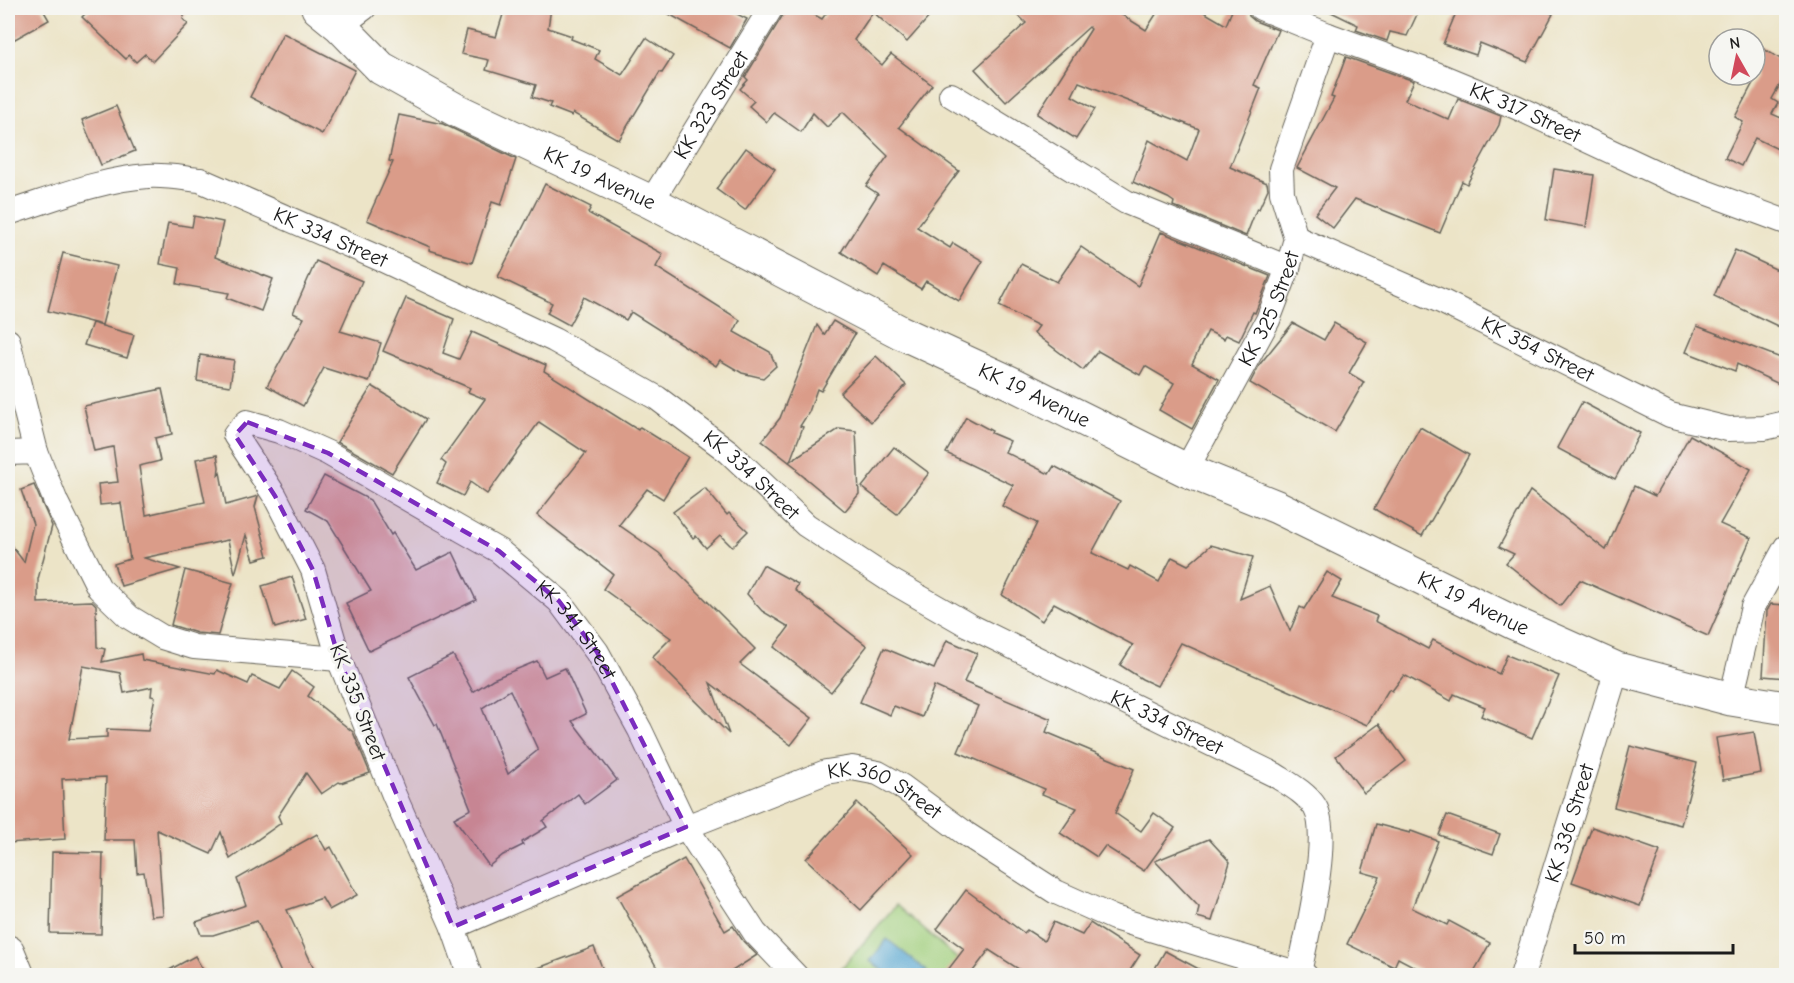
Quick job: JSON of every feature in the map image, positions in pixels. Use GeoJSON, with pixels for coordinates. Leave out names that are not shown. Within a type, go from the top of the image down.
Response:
{"type":"FeatureCollection","features":[{"type":"Feature","properties":{"kind":"main road","name":"KK 19 Avenue"},"geometry":{"type":"LineString","coordinates":[[341,14],[381,68],[456,110],[651,202],[900,332],[1011,383],[1186,470],[1277,507],[1514,623],[1617,669],[1731,699],[1786,708]]}},
{"type":"Feature","properties":{"kind":"main road"},"geometry":{"type":"LineString","coordinates":[[8,952],[18,975]]}},
{"type":"Feature","properties":{"kind":"street","name":"KK 323 Street"},"geometry":{"type":"LineString","coordinates":[[651,202],[771,8]]}},
{"type":"Feature","properties":{"kind":"street","name":"KK 317 Street"},"geometry":{"type":"LineString","coordinates":[[1261,8],[1292,13],[1329,35],[1446,78],[1516,107],[1670,179],[1786,222]]}},
{"type":"Feature","properties":{"kind":"street","name":"KK 325 Street"},"geometry":{"type":"LineString","coordinates":[[1186,470],[1268,320],[1288,268],[1296,238],[1282,193],[1281,169],[1329,35]]}},
{"type":"Feature","properties":{"kind":"street"},"geometry":{"type":"LineString","coordinates":[[951,95],[1126,202],[1288,268]]}},
{"type":"Feature","properties":{"kind":"street","name":"KK 334 Street"},"geometry":{"type":"LineString","coordinates":[[8,213],[109,182],[147,176],[172,176],[200,180],[383,260],[554,340],[657,398],[729,452],[806,525],[888,579],[968,625],[1275,775],[1303,794],[1315,808],[1321,825],[1322,851],[1303,974]]}},
{"type":"Feature","properties":{"kind":"street","name":"KK 354 Street"},"geometry":{"type":"LineString","coordinates":[[1296,238],[1443,302],[1670,415],[1728,429],[1764,428],[1786,423]]}},
{"type":"Feature","properties":{"kind":"street"},"geometry":{"type":"LineString","coordinates":[[8,341],[36,452],[56,502],[99,588],[129,617],[162,637],[194,647],[339,659]]}},
{"type":"Feature","properties":{"kind":"street","name":"KK 341 Street"},"geometry":{"type":"LineString","coordinates":[[235,435],[247,422],[279,431],[328,453],[499,551],[559,601],[597,652],[640,730],[686,827],[755,933],[796,975]]}},
{"type":"Feature","properties":{"kind":"street","name":"KK 335 Street"},"geometry":{"type":"LineString","coordinates":[[235,435],[275,496],[314,570],[339,659],[394,795],[453,927],[470,975]]}},
{"type":"Feature","properties":{"kind":"street"},"geometry":{"type":"LineString","coordinates":[[8,453],[36,452]]}},
{"type":"Feature","properties":{"kind":"street"},"geometry":{"type":"LineString","coordinates":[[1731,699],[1753,607],[1786,547]]}},
{"type":"Feature","properties":{"kind":"street","name":"KK 336 Street"},"geometry":{"type":"LineString","coordinates":[[1522,975],[1617,669]]}},
{"type":"Feature","properties":{"kind":"street","name":"KK 360 Street"},"geometry":{"type":"LineString","coordinates":[[453,927],[686,827],[826,772],[852,768],[878,773],[901,786],[966,834],[1056,891],[1114,918],[1303,974]]}},
{"type":"Feature","properties":{"kind":"highlighted area"},"geometry":{"type":"Polygon","coordinates":[[[247,422],[328,453],[499,551],[559,601],[597,652],[686,827],[453,927],[339,659],[313,570],[275,496],[235,435],[247,422]]]}},
{"type":"Feature","properties":{"kind":"green space"},"geometry":{"type":"Polygon","coordinates":[[[896,905],[976,975],[847,976],[840,970],[896,905]]]}},
{"type":"Feature","properties":{"kind":"water"},"geometry":{"type":"Polygon","coordinates":[[[887,939],[927,971],[923,975],[889,975],[870,961],[887,939]]]}},
{"type":"Feature","properties":{"kind":"building"},"geometry":{"type":"Polygon","coordinates":[[[8,8],[42,8],[49,20],[8,43],[8,8]]]}},
{"type":"Feature","properties":{"kind":"building"},"geometry":{"type":"Polygon","coordinates":[[[91,8],[187,8],[183,19],[188,24],[153,61],[145,54],[136,62],[129,55],[126,59],[82,17],[91,8]]]}},
{"type":"Feature","properties":{"kind":"building"},"geometry":{"type":"Polygon","coordinates":[[[505,8],[551,8],[548,28],[572,36],[571,39],[599,50],[595,59],[622,75],[646,38],[673,56],[662,73],[660,72],[619,140],[573,113],[572,116],[549,107],[551,103],[532,97],[536,85],[486,70],[489,60],[461,54],[467,30],[496,37],[505,8]]]}},
{"type":"Feature","properties":{"kind":"building"},"geometry":{"type":"Polygon","coordinates":[[[658,8],[725,8],[747,19],[730,48],[658,8]]]}},
{"type":"Feature","properties":{"kind":"building"},"geometry":{"type":"Polygon","coordinates":[[[785,8],[802,8],[822,19],[830,8],[937,8],[907,42],[873,12],[854,40],[882,65],[891,54],[932,85],[899,127],[959,171],[917,227],[950,248],[953,243],[983,261],[959,301],[926,281],[921,289],[884,266],[878,276],[841,252],[878,194],[866,186],[888,156],[843,112],[827,127],[813,113],[801,132],[774,113],[767,122],[749,106],[754,101],[740,89],[748,80],[745,77],[785,8]]]}},
{"type":"Feature","properties":{"kind":"building"},"geometry":{"type":"Polygon","coordinates":[[[1011,8],[1111,8],[1146,30],[1160,8],[1197,8],[1226,25],[1233,8],[1244,8],[1255,21],[1278,30],[1254,85],[1261,88],[1230,167],[1267,183],[1268,189],[1259,209],[1257,208],[1246,236],[1173,206],[1174,202],[1168,198],[1133,182],[1149,140],[1187,161],[1199,129],[1079,82],[1072,96],[1095,109],[1076,139],[1037,114],[1091,29],[1089,27],[1006,102],[975,69],[1026,23],[1011,8]]]}},
{"type":"Feature","properties":{"kind":"building"},"geometry":{"type":"Polygon","coordinates":[[[1323,8],[1420,8],[1407,36],[1390,32],[1387,41],[1356,30],[1358,25],[1323,8]]]}},
{"type":"Feature","properties":{"kind":"building"},"geometry":{"type":"Polygon","coordinates":[[[1458,8],[1540,8],[1553,14],[1527,62],[1480,43],[1476,55],[1443,44],[1458,8]]]}},
{"type":"Feature","properties":{"kind":"building"},"geometry":{"type":"Polygon","coordinates":[[[283,33],[355,70],[322,134],[250,97],[283,33]]]}},
{"type":"Feature","properties":{"kind":"building"},"geometry":{"type":"Polygon","coordinates":[[[1767,51],[1786,62],[1786,74],[1772,99],[1778,103],[1772,114],[1786,120],[1786,153],[1755,138],[1741,166],[1725,158],[1743,122],[1735,117],[1751,87],[1767,87],[1767,51]]]}},
{"type":"Feature","properties":{"kind":"building"},"geometry":{"type":"Polygon","coordinates":[[[1346,57],[1414,81],[1405,100],[1449,120],[1458,99],[1501,116],[1499,125],[1467,184],[1462,181],[1440,233],[1355,199],[1333,228],[1315,214],[1335,188],[1297,168],[1334,98],[1331,97],[1346,57]]]}},
{"type":"Feature","properties":{"kind":"building"},"geometry":{"type":"Polygon","coordinates":[[[116,106],[135,151],[101,165],[82,120],[116,106]]]}},
{"type":"Feature","properties":{"kind":"building"},"geometry":{"type":"Polygon","coordinates":[[[399,115],[443,124],[516,159],[501,205],[492,202],[472,263],[429,250],[430,247],[367,220],[393,162],[389,161],[399,115]]]}},
{"type":"Feature","properties":{"kind":"building"},"geometry":{"type":"Polygon","coordinates":[[[746,148],[775,169],[745,210],[716,189],[746,148]]]}},
{"type":"Feature","properties":{"kind":"building"},"geometry":{"type":"Polygon","coordinates":[[[1554,169],[1594,175],[1586,227],[1546,220],[1554,169]]]}},
{"type":"Feature","properties":{"kind":"building"},"geometry":{"type":"Polygon","coordinates":[[[545,184],[591,207],[588,213],[663,254],[656,267],[740,320],[734,332],[770,352],[776,366],[763,378],[742,373],[720,360],[716,366],[631,312],[626,320],[584,297],[569,325],[547,313],[552,303],[498,277],[545,184]]]}},
{"type":"Feature","properties":{"kind":"building"},"geometry":{"type":"Polygon","coordinates":[[[194,216],[223,222],[215,257],[273,279],[261,311],[227,298],[229,293],[177,284],[180,268],[160,264],[168,223],[192,227],[194,216]]]}},
{"type":"Feature","properties":{"kind":"building"},"geometry":{"type":"Polygon","coordinates":[[[1161,232],[1270,276],[1255,313],[1253,312],[1239,341],[1226,335],[1224,339],[1208,331],[1192,364],[1219,379],[1192,429],[1159,410],[1174,383],[1145,366],[1140,375],[1098,351],[1083,370],[1034,333],[1039,326],[999,306],[1021,264],[1057,282],[1081,247],[1138,286],[1161,232]]]}},
{"type":"Feature","properties":{"kind":"building"},"geometry":{"type":"Polygon","coordinates":[[[1735,250],[1786,274],[1786,330],[1714,296],[1735,250]]]}},
{"type":"Feature","properties":{"kind":"building"},"geometry":{"type":"Polygon","coordinates":[[[63,253],[117,266],[102,325],[48,311],[63,253]]]}},
{"type":"Feature","properties":{"kind":"building"},"geometry":{"type":"Polygon","coordinates":[[[316,261],[362,281],[340,331],[381,343],[369,382],[324,368],[303,406],[267,386],[304,318],[293,313],[316,261]]]}},
{"type":"Feature","properties":{"kind":"building"},"geometry":{"type":"Polygon","coordinates":[[[406,298],[454,319],[443,353],[459,359],[472,332],[546,365],[544,371],[638,430],[640,427],[688,457],[663,499],[647,489],[619,525],[659,553],[755,649],[740,664],[812,718],[791,745],[710,683],[729,734],[652,657],[671,638],[603,589],[613,574],[537,515],[586,453],[539,422],[487,494],[470,482],[463,496],[437,483],[446,464],[441,460],[485,399],[468,392],[470,388],[383,351],[406,298]]]}},
{"type":"Feature","properties":{"kind":"building"},"geometry":{"type":"Polygon","coordinates":[[[833,321],[855,334],[821,391],[817,389],[809,412],[800,426],[803,427],[790,461],[839,429],[856,431],[859,494],[845,511],[797,471],[798,469],[762,441],[780,418],[817,325],[824,335],[833,321]]]}},
{"type":"Feature","properties":{"kind":"building"},"geometry":{"type":"Polygon","coordinates":[[[92,323],[134,335],[127,358],[84,345],[92,323]]]}},
{"type":"Feature","properties":{"kind":"building"},"geometry":{"type":"Polygon","coordinates":[[[1293,323],[1324,340],[1334,323],[1367,342],[1349,373],[1364,382],[1335,432],[1250,383],[1260,364],[1293,323]]]}},
{"type":"Feature","properties":{"kind":"building"},"geometry":{"type":"Polygon","coordinates":[[[1697,326],[1786,360],[1786,374],[1781,385],[1737,364],[1735,371],[1686,352],[1697,326]]]}},
{"type":"Feature","properties":{"kind":"building"},"geometry":{"type":"Polygon","coordinates":[[[200,355],[234,360],[230,386],[197,381],[200,355]]]}},
{"type":"Feature","properties":{"kind":"building"},"geometry":{"type":"Polygon","coordinates":[[[876,356],[906,385],[871,422],[840,393],[876,356]]]}},
{"type":"Feature","properties":{"kind":"building"},"geometry":{"type":"Polygon","coordinates":[[[372,386],[426,419],[392,473],[337,442],[372,386]]]}},
{"type":"Feature","properties":{"kind":"building"},"geometry":{"type":"Polygon","coordinates":[[[162,389],[172,434],[155,438],[160,461],[139,466],[146,515],[205,502],[196,459],[217,455],[218,476],[220,472],[226,505],[258,496],[255,507],[268,556],[254,560],[246,535],[235,574],[228,540],[144,558],[180,569],[121,586],[114,564],[130,559],[121,503],[100,505],[98,484],[118,482],[113,447],[94,451],[84,406],[162,389]]]}},
{"type":"Feature","properties":{"kind":"building"},"geometry":{"type":"Polygon","coordinates":[[[1582,402],[1640,433],[1615,479],[1557,448],[1582,402]]]}},
{"type":"Feature","properties":{"kind":"building"},"geometry":{"type":"Polygon","coordinates":[[[966,417],[992,431],[991,433],[1010,441],[1005,452],[1049,474],[1054,466],[1120,501],[1092,553],[1128,570],[1130,566],[1159,582],[1172,557],[1188,565],[1211,545],[1253,557],[1240,599],[1270,586],[1290,631],[1300,607],[1304,609],[1327,572],[1342,581],[1332,598],[1377,616],[1375,621],[1428,649],[1433,640],[1499,674],[1507,655],[1559,676],[1532,738],[1481,716],[1485,707],[1454,694],[1451,701],[1404,675],[1392,691],[1389,689],[1367,725],[1181,643],[1157,686],[1142,679],[1120,665],[1133,645],[1054,603],[1042,621],[1002,595],[1037,523],[1002,506],[1013,485],[946,453],[966,417]]]}},
{"type":"Feature","properties":{"kind":"building"},"geometry":{"type":"Polygon","coordinates":[[[1420,427],[1469,455],[1422,536],[1374,509],[1420,427]]]}},
{"type":"Feature","properties":{"kind":"building"},"geometry":{"type":"Polygon","coordinates":[[[1690,435],[1751,469],[1720,524],[1751,538],[1708,636],[1580,580],[1560,606],[1506,563],[1514,554],[1499,547],[1530,491],[1606,550],[1634,486],[1655,496],[1690,435]]]}},
{"type":"Feature","properties":{"kind":"building"},"geometry":{"type":"Polygon","coordinates":[[[894,447],[929,473],[897,514],[862,487],[894,447]]]}},
{"type":"Feature","properties":{"kind":"building"},"geometry":{"type":"Polygon","coordinates":[[[324,476],[370,500],[416,570],[453,552],[476,600],[369,651],[346,603],[371,591],[328,521],[306,509],[324,476]]]}},
{"type":"Feature","properties":{"kind":"building"},"geometry":{"type":"Polygon","coordinates":[[[34,485],[52,526],[38,579],[38,603],[92,601],[96,605],[97,647],[105,649],[102,662],[141,654],[142,660],[215,674],[217,670],[248,684],[252,676],[280,689],[292,671],[314,687],[308,696],[353,732],[370,773],[339,782],[321,794],[306,773],[278,816],[281,823],[230,859],[221,832],[211,854],[157,830],[163,915],[151,916],[144,872],[137,873],[135,840],[104,840],[106,777],[62,779],[65,839],[8,843],[8,541],[24,562],[33,524],[21,490],[34,485]],[[83,666],[69,739],[107,737],[107,729],[148,731],[155,697],[151,696],[152,687],[124,693],[120,673],[83,666]]]}},
{"type":"Feature","properties":{"kind":"building"},"geometry":{"type":"Polygon","coordinates":[[[705,488],[727,515],[729,513],[748,531],[732,547],[720,535],[706,548],[696,536],[693,538],[673,512],[705,488]]]}},
{"type":"Feature","properties":{"kind":"building"},"geometry":{"type":"Polygon","coordinates":[[[763,565],[798,584],[795,590],[867,646],[831,692],[774,647],[789,627],[762,611],[747,594],[763,565]]]}},
{"type":"Feature","properties":{"kind":"building"},"geometry":{"type":"Polygon","coordinates":[[[185,570],[233,583],[218,635],[197,633],[171,625],[185,570]]]}},
{"type":"Feature","properties":{"kind":"building"},"geometry":{"type":"Polygon","coordinates":[[[292,577],[306,619],[275,628],[262,586],[292,577]]]}},
{"type":"Feature","properties":{"kind":"building"},"geometry":{"type":"Polygon","coordinates":[[[1771,604],[1786,605],[1786,678],[1763,676],[1767,611],[1771,604]]]}},
{"type":"Feature","properties":{"kind":"building"},"geometry":{"type":"Polygon","coordinates":[[[947,640],[977,653],[964,682],[1051,719],[1046,732],[1134,769],[1115,813],[1141,831],[1154,813],[1175,828],[1144,871],[1105,846],[1097,857],[1060,833],[1077,808],[1042,794],[1045,789],[958,752],[978,706],[934,686],[922,717],[894,706],[890,715],[860,702],[884,648],[934,669],[947,640]]]}},
{"type":"Feature","properties":{"kind":"building"},"geometry":{"type":"Polygon","coordinates":[[[453,655],[473,692],[493,679],[537,661],[545,677],[565,668],[586,714],[572,721],[617,780],[585,804],[578,794],[543,821],[547,827],[489,866],[454,818],[471,809],[437,724],[435,725],[409,677],[453,655]],[[510,690],[482,708],[508,774],[538,750],[510,690]]]}},
{"type":"Feature","properties":{"kind":"building"},"geometry":{"type":"Polygon","coordinates":[[[1379,724],[1406,761],[1364,793],[1336,756],[1379,724]]]}},
{"type":"Feature","properties":{"kind":"building"},"geometry":{"type":"Polygon","coordinates":[[[1754,732],[1761,773],[1723,780],[1716,738],[1754,732]]]}},
{"type":"Feature","properties":{"kind":"building"},"geometry":{"type":"Polygon","coordinates":[[[1630,746],[1697,763],[1681,825],[1614,807],[1630,746]]]}},
{"type":"Feature","properties":{"kind":"building"},"geometry":{"type":"Polygon","coordinates":[[[857,803],[913,854],[861,910],[806,859],[857,803]]]}},
{"type":"Feature","properties":{"kind":"building"},"geometry":{"type":"Polygon","coordinates":[[[1447,815],[1500,834],[1493,854],[1439,835],[1447,815]]]}},
{"type":"Feature","properties":{"kind":"building"},"geometry":{"type":"Polygon","coordinates":[[[1376,824],[1410,833],[1411,831],[1438,841],[1412,908],[1447,925],[1449,921],[1490,943],[1472,975],[1430,975],[1398,958],[1394,967],[1347,944],[1380,877],[1362,872],[1376,824]]]}},
{"type":"Feature","properties":{"kind":"building"},"geometry":{"type":"Polygon","coordinates":[[[1592,827],[1660,851],[1640,906],[1572,882],[1592,827]]]}},
{"type":"Feature","properties":{"kind":"building"},"geometry":{"type":"Polygon","coordinates":[[[317,834],[326,850],[331,847],[357,895],[329,910],[322,898],[287,910],[317,975],[282,975],[257,921],[213,935],[201,935],[196,922],[246,905],[237,879],[317,834]]]}},
{"type":"Feature","properties":{"kind":"building"},"geometry":{"type":"Polygon","coordinates":[[[1209,839],[1230,862],[1212,921],[1197,917],[1199,907],[1155,861],[1209,839]]]}},
{"type":"Feature","properties":{"kind":"building"},"geometry":{"type":"Polygon","coordinates":[[[52,852],[103,853],[101,934],[50,933],[52,852]]]}},
{"type":"Feature","properties":{"kind":"building"},"geometry":{"type":"Polygon","coordinates":[[[684,859],[725,931],[733,926],[743,941],[757,955],[726,975],[661,975],[617,896],[684,859]]]}},
{"type":"Feature","properties":{"kind":"building"},"geometry":{"type":"Polygon","coordinates":[[[966,890],[1024,933],[1027,930],[1044,941],[1053,922],[1082,935],[1090,923],[1140,955],[1127,975],[1028,975],[989,950],[970,975],[944,975],[964,949],[937,929],[966,890]]]}},
{"type":"Feature","properties":{"kind":"building"},"geometry":{"type":"Polygon","coordinates":[[[594,947],[605,975],[522,975],[522,974],[594,947]]]}},
{"type":"Feature","properties":{"kind":"building"},"geometry":{"type":"Polygon","coordinates":[[[1165,951],[1210,975],[1164,975],[1154,970],[1165,951]]]}},
{"type":"Feature","properties":{"kind":"building"},"geometry":{"type":"Polygon","coordinates":[[[195,956],[206,975],[160,975],[195,956]]]}}]}
